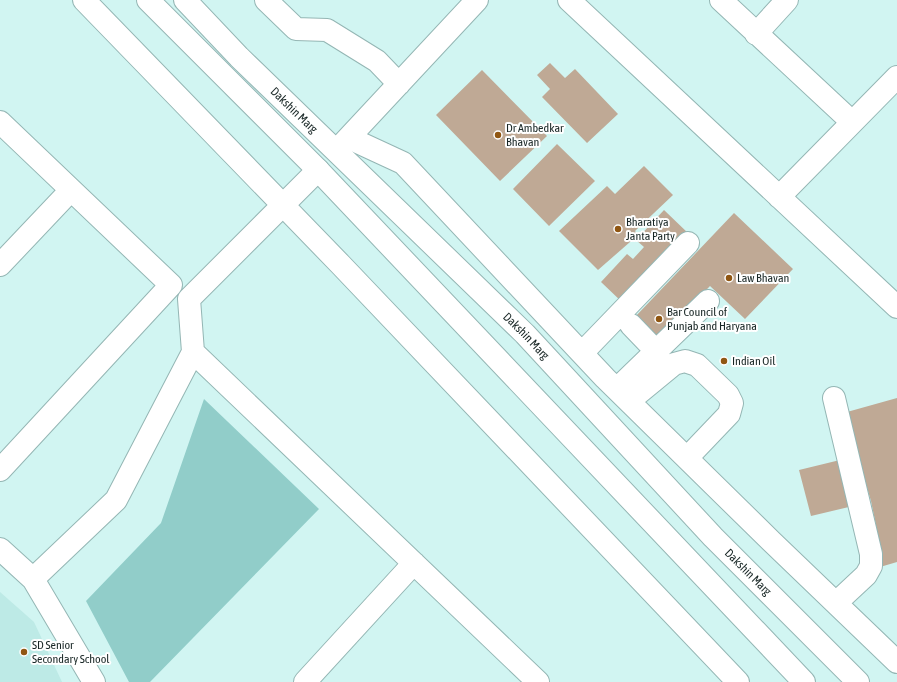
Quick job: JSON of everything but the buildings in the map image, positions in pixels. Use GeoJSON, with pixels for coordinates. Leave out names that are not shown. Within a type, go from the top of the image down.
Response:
{"type":"FeatureCollection","features":[{"type":"Feature","properties":{"kind":"street"},"geometry":{"type":"LineString","coordinates":[[84,0],[283,205],[738,682]]}},
{"type":"Feature","properties":{"kind":"street","name":"Dakshin Marg"},"geometry":{"type":"LineString","coordinates":[[148,0],[318,170],[804,682]]}},
{"type":"Feature","properties":{"kind":"street","name":"Dakshin Marg"},"geometry":{"type":"LineString","coordinates":[[185,0],[239,57],[342,145],[525,334],[712,538],[858,682]]}},
{"type":"Feature","properties":{"kind":"street"},"geometry":{"type":"LineString","coordinates":[[266,0],[296,29],[327,30],[377,61],[399,84]]}},
{"type":"Feature","properties":{"kind":"street"},"geometry":{"type":"LineString","coordinates":[[478,0],[342,145],[403,163],[623,395],[897,662]]}},
{"type":"Feature","properties":{"kind":"street"},"geometry":{"type":"LineString","coordinates":[[570,0],[897,307]]}},
{"type":"Feature","properties":{"kind":"street"},"geometry":{"type":"LineString","coordinates":[[721,0],[852,122]]}},
{"type":"Feature","properties":{"kind":"street"},"geometry":{"type":"LineString","coordinates":[[756,34],[788,0]]}},
{"type":"Feature","properties":{"kind":"street"},"geometry":{"type":"LineString","coordinates":[[779,197],[897,77]]}},
{"type":"Feature","properties":{"kind":"street"},"geometry":{"type":"LineString","coordinates":[[0,122],[171,285],[189,299],[193,352],[116,500],[33,579]]}},
{"type":"Feature","properties":{"kind":"street"},"geometry":{"type":"LineString","coordinates":[[189,299],[318,170]]}},
{"type":"Feature","properties":{"kind":"street"},"geometry":{"type":"LineString","coordinates":[[0,265],[71,190]]}},
{"type":"Feature","properties":{"kind":"street"},"geometry":{"type":"LineString","coordinates":[[582,353],[688,244]]}},
{"type":"Feature","properties":{"kind":"street"},"geometry":{"type":"LineString","coordinates":[[0,470],[171,285]]}},
{"type":"Feature","properties":{"kind":"street"},"geometry":{"type":"LineString","coordinates":[[623,395],[656,351],[708,301]]}},
{"type":"Feature","properties":{"kind":"street"},"geometry":{"type":"LineString","coordinates":[[631,325],[656,351]]}},
{"type":"Feature","properties":{"kind":"street"},"geometry":{"type":"LineString","coordinates":[[193,352],[538,682]]}},
{"type":"Feature","properties":{"kind":"street"},"geometry":{"type":"LineString","coordinates":[[623,395],[674,364],[685,361],[697,364],[728,395],[732,404],[729,414],[687,458]]}},
{"type":"Feature","properties":{"kind":"street"},"geometry":{"type":"LineString","coordinates":[[834,398],[871,554],[871,566],[866,576],[836,603]]}},
{"type":"Feature","properties":{"kind":"street"},"geometry":{"type":"LineString","coordinates":[[0,549],[33,579],[94,682]]}},
{"type":"Feature","properties":{"kind":"street"},"geometry":{"type":"LineString","coordinates":[[305,682],[414,563]]}},
{"type":"Feature","properties":{"kind":"shaded area"},"geometry":{"type":"Polygon","coordinates":[[[204,399],[319,509],[150,682],[129,682],[86,601],[161,523],[204,399]]]}},
{"type":"Feature","properties":{"kind":"shaded area","name":"SD Senior Secondary School"},"geometry":{"type":"Polygon","coordinates":[[[0,592],[34,622],[62,682],[0,682],[0,592]]]}},
{"type":"Feature","properties":{"kind":"place","name":"Dr Ambedkar Bhavan"},"geometry":{"type":"Point","coordinates":[498,135]}},
{"type":"Feature","properties":{"kind":"place","name":"Bharatiya Janta Party"},"geometry":{"type":"Point","coordinates":[618,229]}},
{"type":"Feature","properties":{"kind":"place","name":"Law Bhavan"},"geometry":{"type":"Point","coordinates":[729,278]}},
{"type":"Feature","properties":{"kind":"place","name":"Bar Council of Punjab and Haryana"},"geometry":{"type":"Point","coordinates":[659,319]}},
{"type":"Feature","properties":{"kind":"place","name":"Indian Oil"},"geometry":{"type":"Point","coordinates":[724,361]}},
{"type":"Feature","properties":{"kind":"place","name":"SD Senior Secondary School"},"geometry":{"type":"Point","coordinates":[24,652]}}]}
